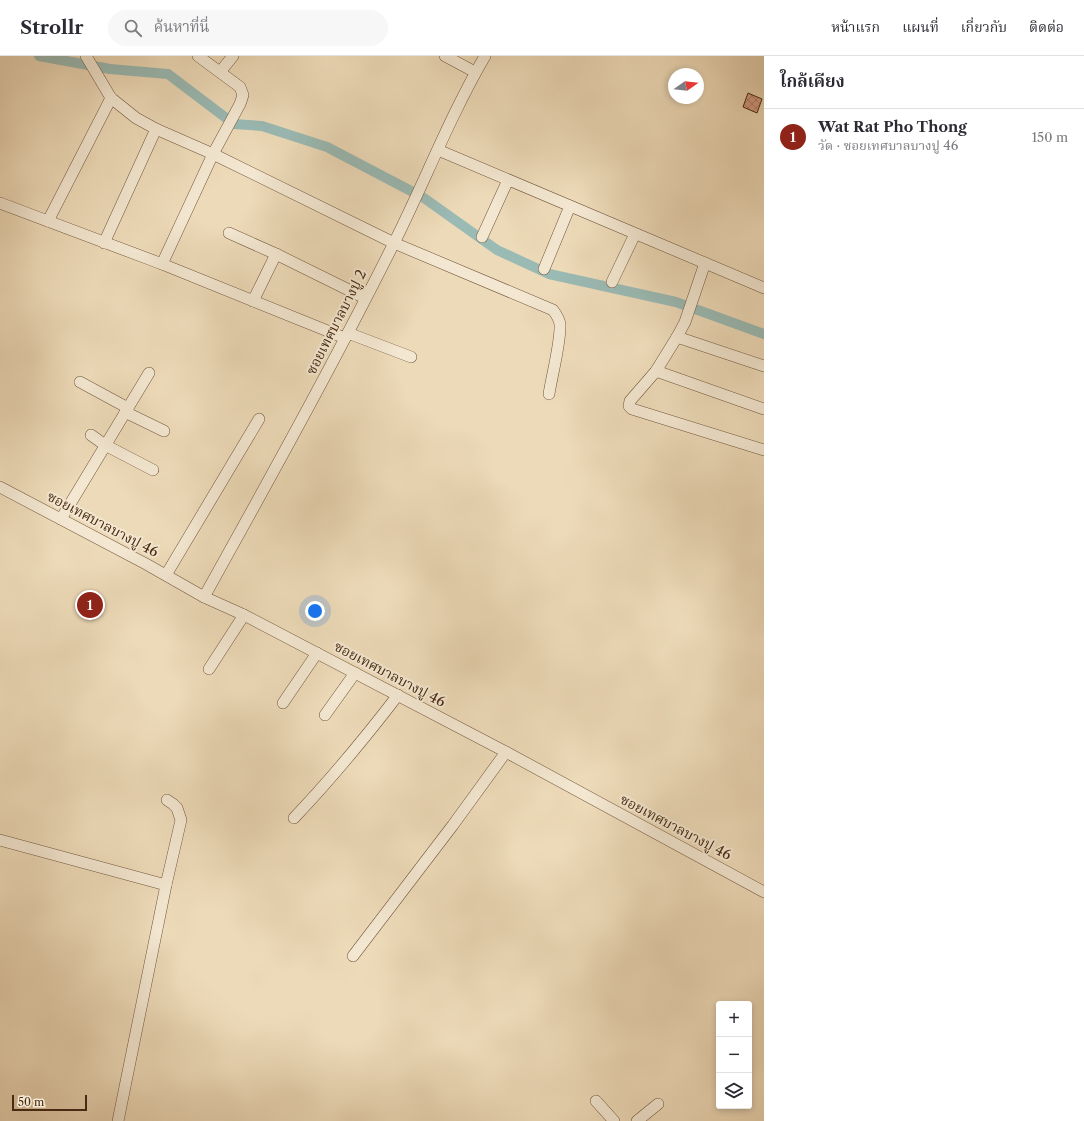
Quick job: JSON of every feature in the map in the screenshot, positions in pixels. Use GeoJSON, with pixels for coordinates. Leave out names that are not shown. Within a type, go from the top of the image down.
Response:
{"type":"FeatureCollection","features":[{"type":"Feature","properties":{"kind":"street"},"geometry":{"type":"LineString","coordinates":[[86,56],[111,98],[136,118],[156,130],[213,154],[394,243],[553,310],[558,316],[560,324],[549,394]]}},
{"type":"Feature","properties":{"kind":"street"},"geometry":{"type":"LineString","coordinates":[[162,264],[213,154],[243,95],[240,87],[198,56]]}},
{"type":"Feature","properties":{"kind":"street"},"geometry":{"type":"LineString","coordinates":[[220,72],[233,56]]}},
{"type":"Feature","properties":{"kind":"street"},"geometry":{"type":"LineString","coordinates":[[445,56],[476,72]]}},
{"type":"Feature","properties":{"kind":"street","name":"ซอยเทศบาลบางปู 2"},"geometry":{"type":"LineString","coordinates":[[204,597],[291,440],[346,336],[394,243],[485,56]]}},
{"type":"Feature","properties":{"kind":"street"},"geometry":{"type":"LineString","coordinates":[[48,221],[111,98]]}},
{"type":"Feature","properties":{"kind":"street"},"geometry":{"type":"LineString","coordinates":[[104,243],[156,130]]}},
{"type":"Feature","properties":{"kind":"street"},"geometry":{"type":"LineString","coordinates":[[438,150],[764,288]]}},
{"type":"Feature","properties":{"kind":"street"},"geometry":{"type":"LineString","coordinates":[[482,237],[508,180]]}},
{"type":"Feature","properties":{"kind":"street"},"geometry":{"type":"LineString","coordinates":[[0,202],[162,264],[253,301],[346,336],[411,357]]}},
{"type":"Feature","properties":{"kind":"street"},"geometry":{"type":"LineString","coordinates":[[544,269],[570,206]]}},
{"type":"Feature","properties":{"kind":"street"},"geometry":{"type":"LineString","coordinates":[[229,233],[276,254],[365,298]]}},
{"type":"Feature","properties":{"kind":"street"},"geometry":{"type":"LineString","coordinates":[[612,282],[635,234]]}},
{"type":"Feature","properties":{"kind":"street"},"geometry":{"type":"LineString","coordinates":[[253,301],[276,254]]}},
{"type":"Feature","properties":{"kind":"street"},"geometry":{"type":"LineString","coordinates":[[705,263],[685,322],[656,371],[630,401],[629,406],[632,409],[764,450]]}},
{"type":"Feature","properties":{"kind":"street"},"geometry":{"type":"LineString","coordinates":[[677,337],[764,366]]}},
{"type":"Feature","properties":{"kind":"street"},"geometry":{"type":"LineString","coordinates":[[656,371],[764,409]]}},
{"type":"Feature","properties":{"kind":"street"},"geometry":{"type":"LineString","coordinates":[[61,519],[149,373]]}},
{"type":"Feature","properties":{"kind":"street"},"geometry":{"type":"LineString","coordinates":[[80,382],[164,432]]}},
{"type":"Feature","properties":{"kind":"street"},"geometry":{"type":"LineString","coordinates":[[166,575],[259,419]]}},
{"type":"Feature","properties":{"kind":"street"},"geometry":{"type":"LineString","coordinates":[[91,435],[105,445],[152,470]]}},
{"type":"Feature","properties":{"kind":"street","name":"ซอยเทศบาลบางปู 46"},"geometry":{"type":"LineString","coordinates":[[0,487],[166,575],[204,597],[317,653],[506,752],[764,892]]}},
{"type":"Feature","properties":{"kind":"street"},"geometry":{"type":"LineString","coordinates":[[209,669],[244,616]]}},
{"type":"Feature","properties":{"kind":"street"},"geometry":{"type":"LineString","coordinates":[[283,703],[317,653]]}},
{"type":"Feature","properties":{"kind":"street"},"geometry":{"type":"LineString","coordinates":[[325,715],[355,673]]}},
{"type":"Feature","properties":{"kind":"street"},"geometry":{"type":"LineString","coordinates":[[294,818],[322,789],[364,739],[398,695]]}},
{"type":"Feature","properties":{"kind":"street"},"geometry":{"type":"LineString","coordinates":[[353,956],[453,825],[506,752]]}},
{"type":"Feature","properties":{"kind":"street"},"geometry":{"type":"LineString","coordinates":[[118,1121],[180,820],[177,808],[167,800]]}},
{"type":"Feature","properties":{"kind":"street"},"geometry":{"type":"LineString","coordinates":[[0,840],[166,885]]}},
{"type":"Feature","properties":{"kind":"street"},"geometry":{"type":"LineString","coordinates":[[596,1102],[614,1121]]}},
{"type":"Feature","properties":{"kind":"street"},"geometry":{"type":"LineString","coordinates":[[637,1121],[658,1104]]}},
{"type":"Feature","properties":{"kind":"building"},"geometry":{"type":"Polygon","coordinates":[[[748,93],[762,99],[757,113],[743,107],[748,93]]]}},
{"type":"Feature","properties":{"kind":"waterway"},"geometry":{"type":"LineString","coordinates":[[39,56],[110,69],[168,74],[234,124],[262,126],[327,147],[413,192]]}},
{"type":"Feature","properties":{"kind":"waterway"},"geometry":{"type":"LineString","coordinates":[[424,198],[497,250],[549,274],[676,302],[764,334]]}},
{"type":"Feature","properties":{"kind":"place","name":"Wat Rat Pho Thong"},"geometry":{"type":"Point","coordinates":[90,605]}}]}
